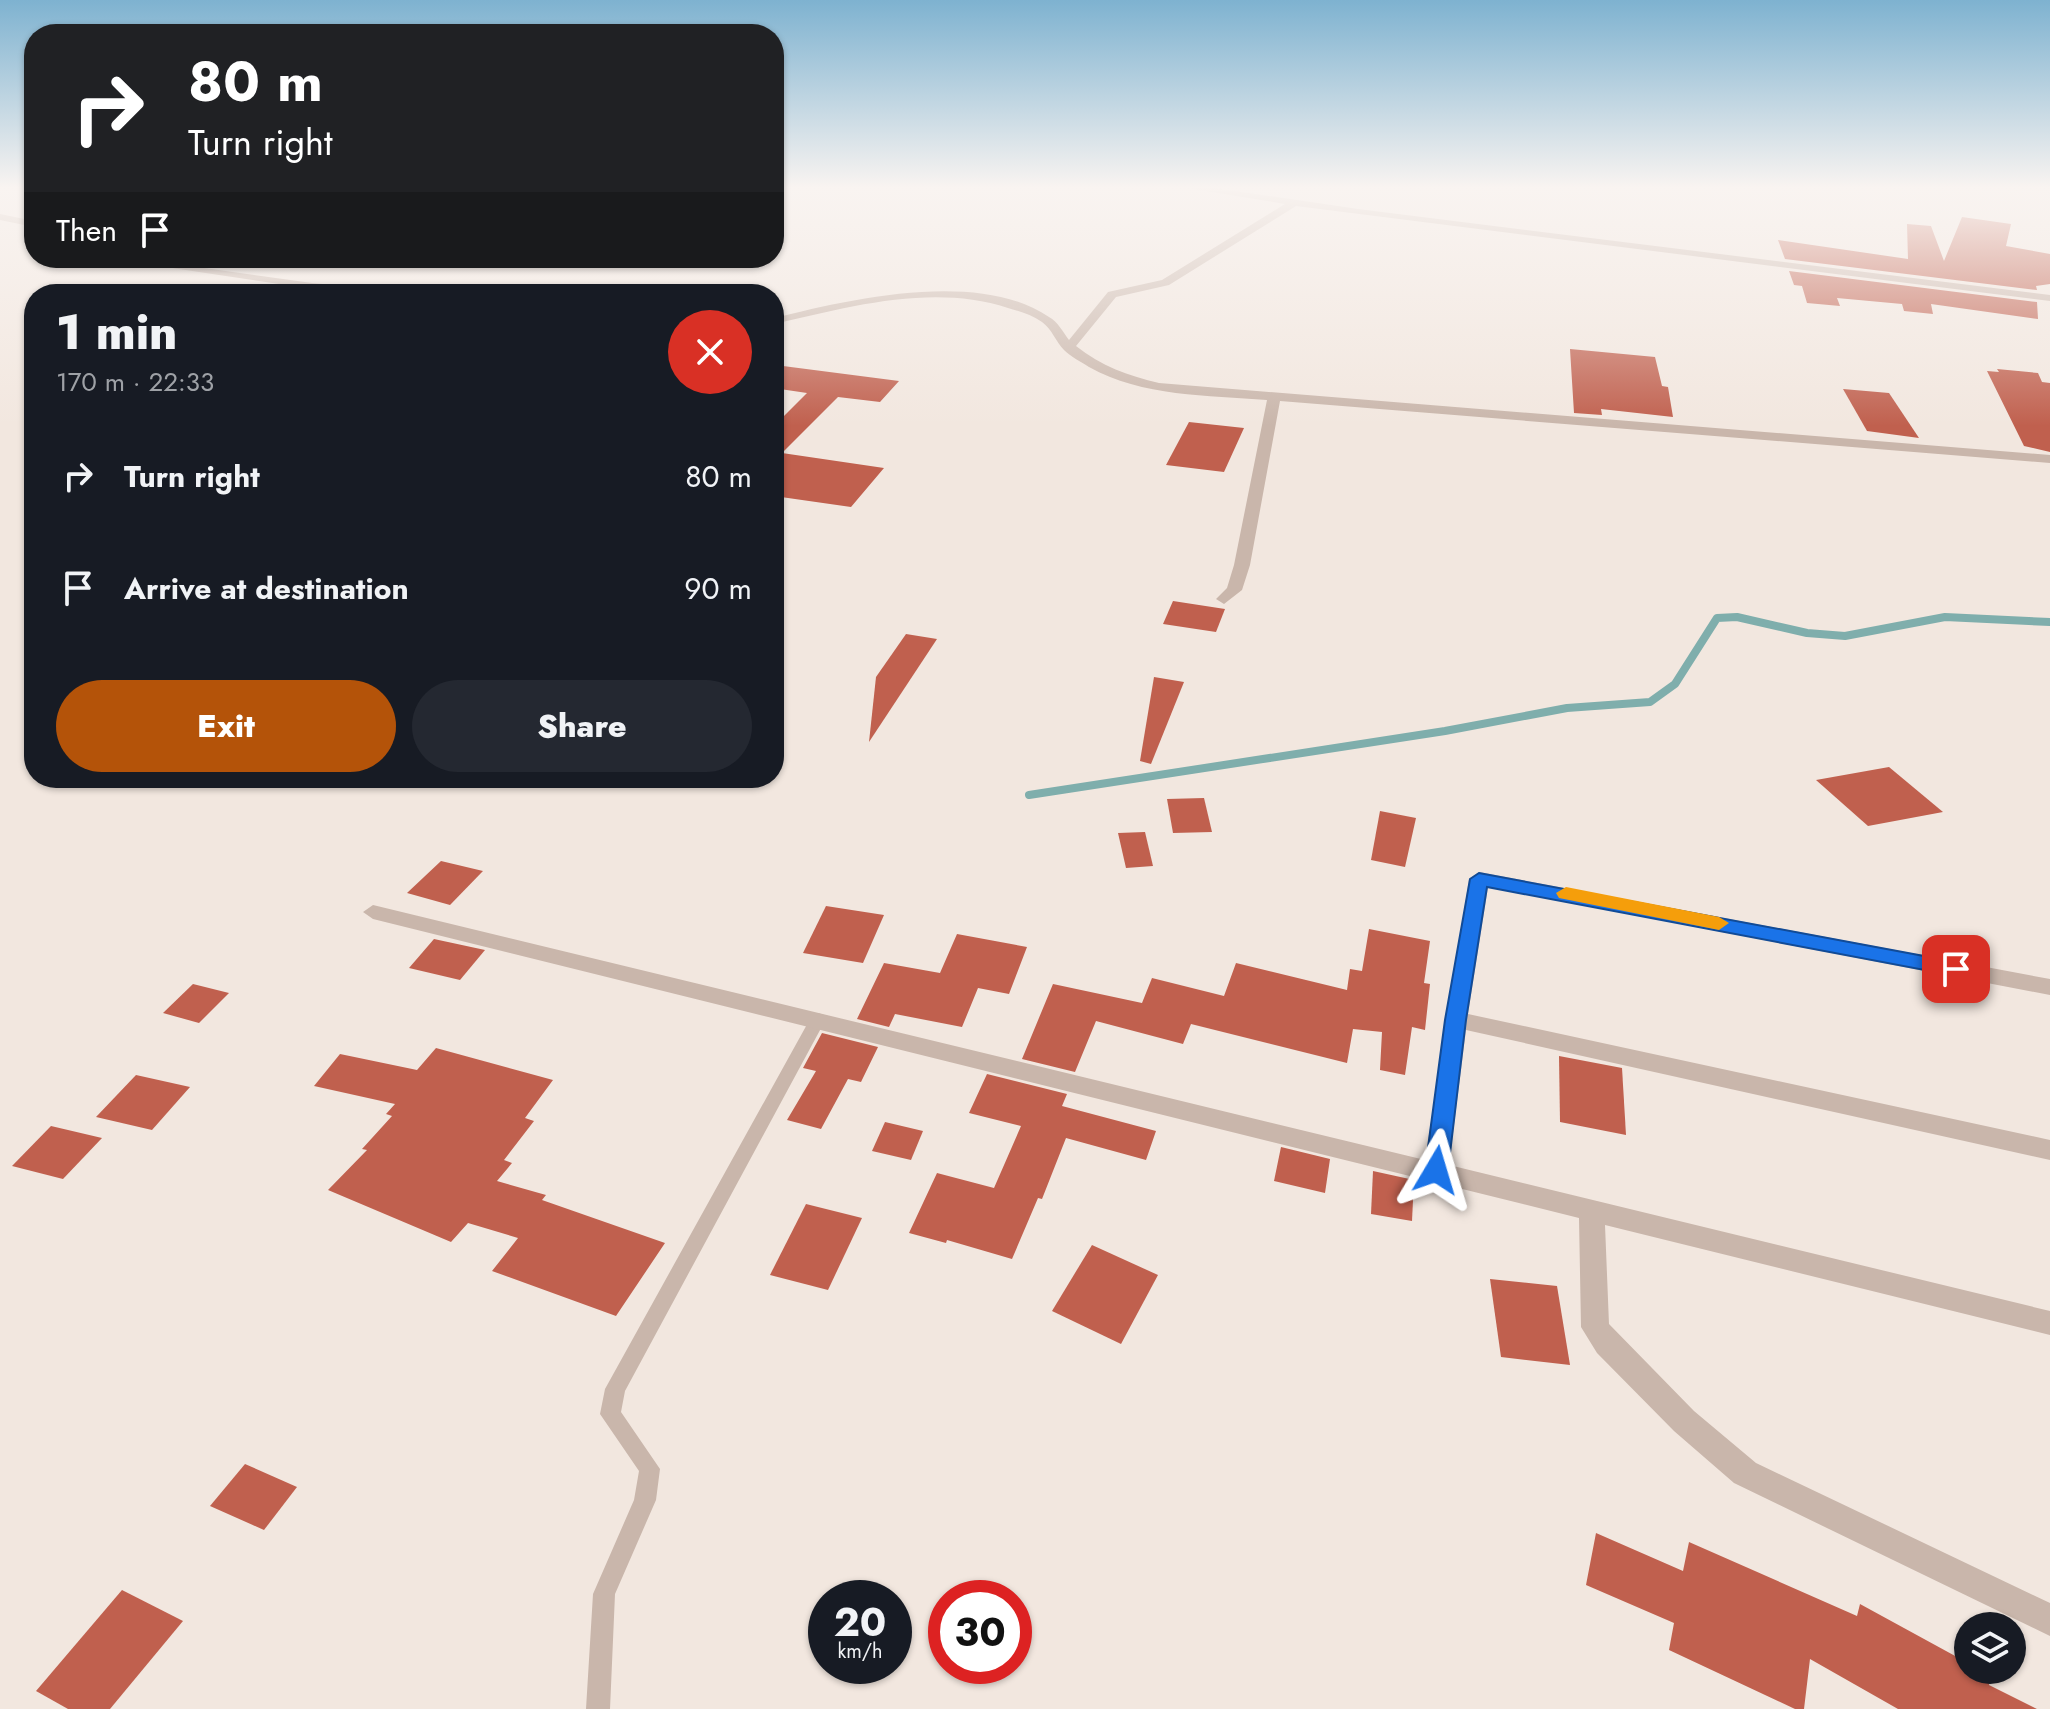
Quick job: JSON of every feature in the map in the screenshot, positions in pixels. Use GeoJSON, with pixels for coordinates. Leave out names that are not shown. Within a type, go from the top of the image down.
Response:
{"type":"FeatureCollection","features":[{"type":"Feature","properties":{"kind":"street"},"geometry":{"type":"LineString","coordinates":[[1069,348],[1112,294],[1165,283],[1193,266]]}},
{"type":"Feature","properties":{"kind":"street"},"geometry":{"type":"LineString","coordinates":[[1793,266],[2050,298]]}},
{"type":"Feature","properties":{"kind":"street"},"geometry":{"type":"LineString","coordinates":[[182,268],[298,284]]}},
{"type":"Feature","properties":{"kind":"street"},"geometry":{"type":"LineString","coordinates":[[784,319],[867,299],[912,293],[946,295],[1004,304],[1045,318],[1069,348],[1093,365],[1159,387],[2050,459]]}},
{"type":"Feature","properties":{"kind":"street"},"geometry":{"type":"LineString","coordinates":[[1224,599],[1234,590],[1242,565],[1274,397]]}},
{"type":"Feature","properties":{"kind":"street"},"geometry":{"type":"LineString","coordinates":[[1436,1170],[1476,882],[1485,878],[2050,987]]}},
{"type":"Feature","properties":{"kind":"street"},"geometry":{"type":"LineString","coordinates":[[373,912],[1436,1170],[2050,1323]]}},
{"type":"Feature","properties":{"kind":"street"},"geometry":{"type":"LineString","coordinates":[[1456,1020],[2050,1150]]}},
{"type":"Feature","properties":{"kind":"street"},"geometry":{"type":"LineString","coordinates":[[1592,1209],[1595,1327],[1607,1344],[1684,1421],[1745,1473],[2050,1620]]}},
{"type":"Feature","properties":{"kind":"lane"},"geometry":{"type":"LineString","coordinates":[[598,1709],[604,1594],[645,1500],[650,1469],[610,1414],[615,1389],[818,1019]]}},
{"type":"Feature","properties":{"kind":"building"},"geometry":{"type":"Polygon","coordinates":[[[1840,266],[2050,266],[2050,284],[2036,286],[2037,290],[1840,266]]]}},
{"type":"Feature","properties":{"kind":"building"},"geometry":{"type":"Polygon","coordinates":[[[1789,271],[2037,302],[2038,319],[1931,304],[1933,314],[1904,311],[1902,304],[1837,298],[1840,306],[1807,303],[1802,286],[1794,285],[1789,271]]]}},
{"type":"Feature","properties":{"kind":"building"},"geometry":{"type":"Polygon","coordinates":[[[1570,349],[1655,357],[1662,386],[1668,387],[1673,417],[1601,409],[1602,415],[1574,413],[1570,349]]]}},
{"type":"Feature","properties":{"kind":"building"},"geometry":{"type":"Polygon","coordinates":[[[784,366],[899,381],[880,402],[838,397],[784,451],[784,416],[807,393],[784,390],[784,366]]]}},
{"type":"Feature","properties":{"kind":"building"},"geometry":{"type":"Polygon","coordinates":[[[1997,369],[2038,373],[2042,382],[2050,383],[2050,452],[2024,446],[1987,371],[1999,372],[1997,369]]]}},
{"type":"Feature","properties":{"kind":"building"},"geometry":{"type":"Polygon","coordinates":[[[1843,389],[1889,393],[1919,438],[1867,431],[1843,389]]]}},
{"type":"Feature","properties":{"kind":"building"},"geometry":{"type":"Polygon","coordinates":[[[1189,422],[1244,428],[1224,472],[1166,465],[1189,422]]]}},
{"type":"Feature","properties":{"kind":"building"},"geometry":{"type":"Polygon","coordinates":[[[784,453],[884,468],[851,507],[784,497],[784,453]]]}},
{"type":"Feature","properties":{"kind":"building"},"geometry":{"type":"Polygon","coordinates":[[[1173,601],[1225,609],[1216,632],[1163,624],[1173,601]]]}},
{"type":"Feature","properties":{"kind":"building"},"geometry":{"type":"Polygon","coordinates":[[[906,634],[937,639],[869,742],[876,677],[906,634]]]}},
{"type":"Feature","properties":{"kind":"building"},"geometry":{"type":"Polygon","coordinates":[[[1154,677],[1184,682],[1151,764],[1140,761],[1154,677]]]}},
{"type":"Feature","properties":{"kind":"building"},"geometry":{"type":"Polygon","coordinates":[[[1889,767],[1943,812],[1868,826],[1816,780],[1889,767]]]}},
{"type":"Feature","properties":{"kind":"building"},"geometry":{"type":"Polygon","coordinates":[[[1204,798],[1212,832],[1173,833],[1167,799],[1204,798]]]}},
{"type":"Feature","properties":{"kind":"building"},"geometry":{"type":"Polygon","coordinates":[[[1380,811],[1416,818],[1405,867],[1371,860],[1380,811]]]}},
{"type":"Feature","properties":{"kind":"building"},"geometry":{"type":"Polygon","coordinates":[[[1145,832],[1153,866],[1126,868],[1118,833],[1145,832]]]}},
{"type":"Feature","properties":{"kind":"building"},"geometry":{"type":"Polygon","coordinates":[[[441,861],[483,871],[450,905],[407,893],[441,861]]]}},
{"type":"Feature","properties":{"kind":"building"},"geometry":{"type":"Polygon","coordinates":[[[826,906],[884,915],[863,963],[803,953],[826,906]]]}},
{"type":"Feature","properties":{"kind":"building"},"geometry":{"type":"Polygon","coordinates":[[[1369,929],[1430,941],[1424,983],[1430,984],[1425,1030],[1412,1027],[1405,1075],[1380,1070],[1382,1032],[1353,1029],[1347,1063],[1191,1024],[1183,1044],[1096,1021],[1075,1072],[1022,1059],[1053,984],[1142,1003],[1152,978],[1224,996],[1236,963],[1347,990],[1350,969],[1362,971],[1369,929]]]}},
{"type":"Feature","properties":{"kind":"building"},"geometry":{"type":"Polygon","coordinates":[[[957,934],[1027,947],[1009,994],[978,988],[962,1027],[895,1014],[889,1027],[857,1019],[884,963],[940,973],[957,934]]]}},
{"type":"Feature","properties":{"kind":"building"},"geometry":{"type":"Polygon","coordinates":[[[434,939],[485,950],[460,980],[409,968],[434,939]]]}},
{"type":"Feature","properties":{"kind":"building"},"geometry":{"type":"Polygon","coordinates":[[[193,984],[229,993],[199,1023],[163,1013],[193,984]]]}},
{"type":"Feature","properties":{"kind":"building"},"geometry":{"type":"Polygon","coordinates":[[[822,1033],[878,1047],[861,1082],[848,1079],[821,1129],[787,1120],[816,1071],[803,1068],[822,1033]]]}},
{"type":"Feature","properties":{"kind":"building"},"geometry":{"type":"Polygon","coordinates":[[[436,1048],[553,1080],[525,1118],[534,1121],[504,1160],[512,1163],[497,1181],[546,1195],[542,1200],[665,1243],[616,1316],[492,1271],[518,1238],[468,1223],[451,1242],[328,1190],[367,1150],[362,1149],[392,1116],[386,1114],[395,1104],[314,1086],[340,1054],[417,1070],[436,1048]]]}},
{"type":"Feature","properties":{"kind":"building"},"geometry":{"type":"Polygon","coordinates":[[[1559,1056],[1622,1068],[1626,1135],[1560,1122],[1559,1056]]]}},
{"type":"Feature","properties":{"kind":"building"},"geometry":{"type":"Polygon","coordinates":[[[987,1074],[1067,1094],[1062,1106],[1156,1131],[1146,1160],[1066,1138],[1042,1199],[1038,1198],[1012,1259],[947,1240],[946,1243],[909,1233],[937,1173],[994,1188],[1021,1126],[969,1113],[987,1074]]]}},
{"type":"Feature","properties":{"kind":"building"},"geometry":{"type":"Polygon","coordinates":[[[136,1075],[190,1087],[152,1130],[96,1117],[136,1075]]]}},
{"type":"Feature","properties":{"kind":"building"},"geometry":{"type":"Polygon","coordinates":[[[885,1122],[923,1131],[911,1160],[872,1151],[885,1122]]]}},
{"type":"Feature","properties":{"kind":"building"},"geometry":{"type":"Polygon","coordinates":[[[51,1126],[102,1138],[63,1179],[12,1166],[51,1126]]]}},
{"type":"Feature","properties":{"kind":"building"},"geometry":{"type":"Polygon","coordinates":[[[1281,1147],[1330,1159],[1325,1193],[1274,1181],[1281,1147]]]}},
{"type":"Feature","properties":{"kind":"building"},"geometry":{"type":"Polygon","coordinates":[[[1373,1171],[1414,1180],[1412,1221],[1371,1214],[1373,1171]]]}},
{"type":"Feature","properties":{"kind":"building"},"geometry":{"type":"Polygon","coordinates":[[[806,1204],[862,1218],[828,1290],[770,1275],[806,1204]]]}},
{"type":"Feature","properties":{"kind":"building"},"geometry":{"type":"Polygon","coordinates":[[[1092,1245],[1158,1275],[1121,1344],[1052,1311],[1092,1245]]]}},
{"type":"Feature","properties":{"kind":"building"},"geometry":{"type":"Polygon","coordinates":[[[1490,1279],[1557,1286],[1570,1365],[1501,1357],[1490,1279]]]}},
{"type":"Feature","properties":{"kind":"building"},"geometry":{"type":"Polygon","coordinates":[[[245,1464],[297,1487],[264,1530],[210,1506],[245,1464]]]}},
{"type":"Feature","properties":{"kind":"building"},"geometry":{"type":"Polygon","coordinates":[[[1596,1533],[1683,1571],[1689,1542],[1857,1616],[1860,1604],[1954,1655],[1954,1684],[1989,1684],[2037,1709],[1898,1709],[1810,1659],[1804,1709],[1795,1709],[1669,1650],[1674,1623],[1586,1585],[1596,1533]]]}},
{"type":"Feature","properties":{"kind":"building"},"geometry":{"type":"Polygon","coordinates":[[[122,1590],[183,1621],[110,1709],[68,1709],[36,1691],[122,1590]]]}},
{"type":"Feature","properties":{"kind":"waterway"},"geometry":{"type":"LineString","coordinates":[[1029,795],[1445,731],[1567,708],[1650,702],[1675,684],[1717,618],[1737,617],[1807,633],[1845,636],[1945,617],[2050,622]]}},
{"type":"Feature","properties":{"kind":"slow traffic"},"geometry":{"type":"LineString","coordinates":[[1566,893],[1719,923]]}},
{"type":"Feature","properties":{"kind":"route"},"geometry":{"type":"LineString","coordinates":[[1436,1170],[1476,882],[1479,879],[1956,969]]}}]}
